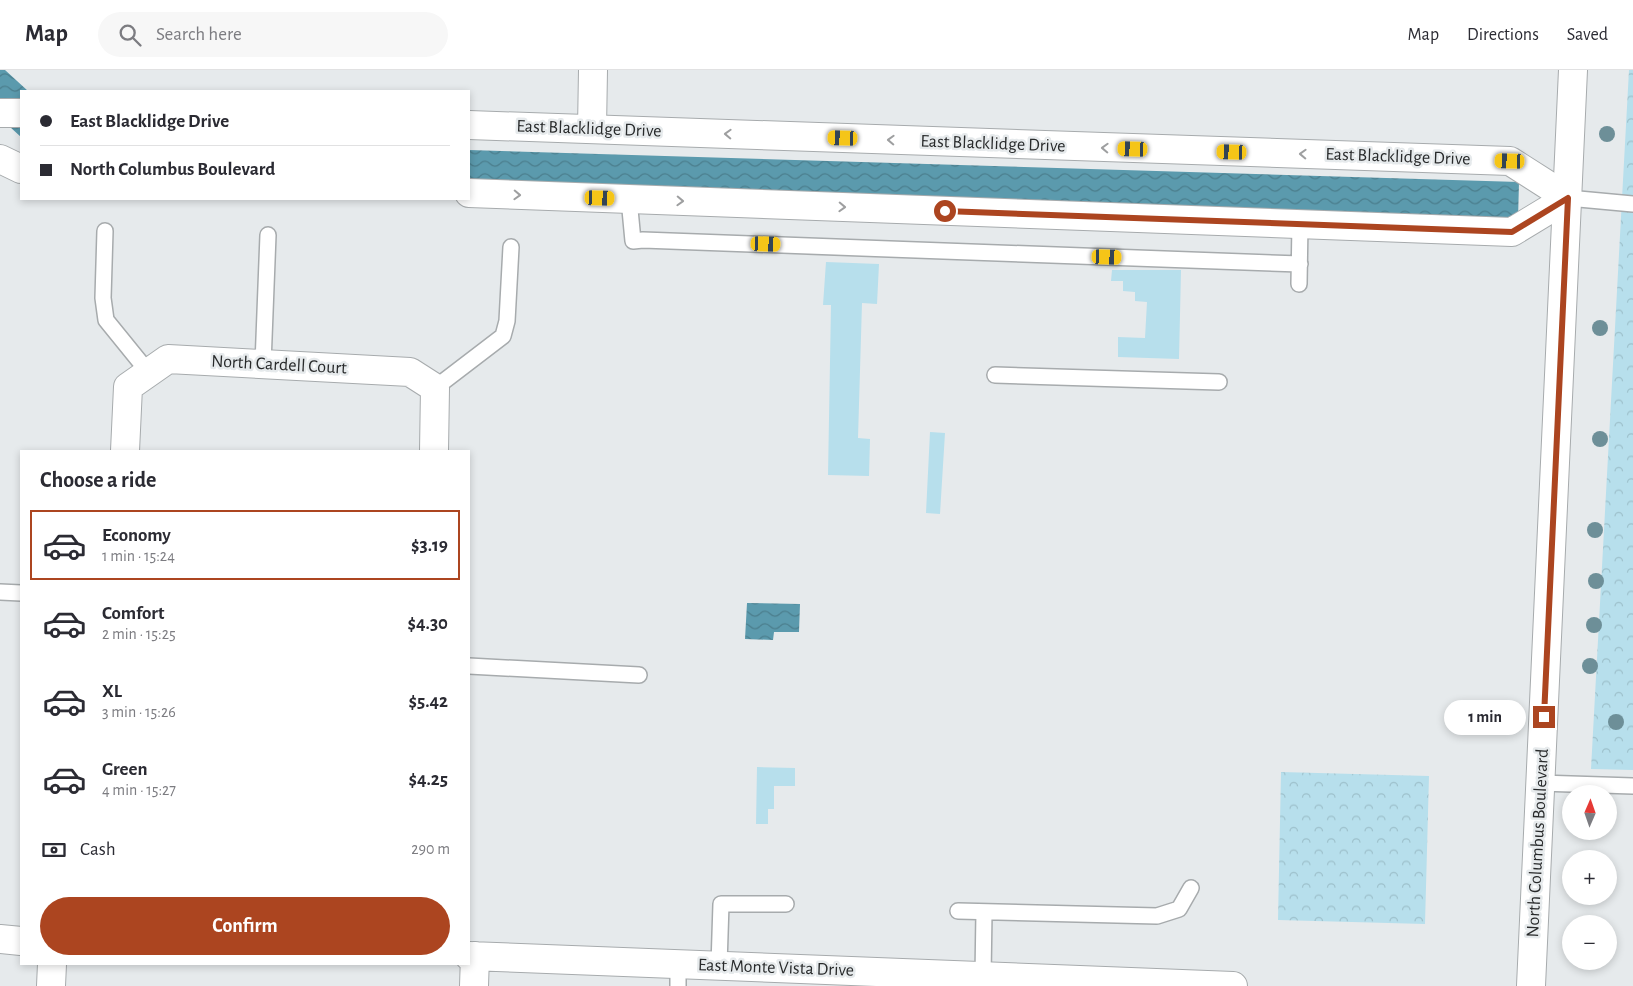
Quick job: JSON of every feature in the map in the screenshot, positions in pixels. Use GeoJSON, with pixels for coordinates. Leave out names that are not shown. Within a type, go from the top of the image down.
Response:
{"type":"FeatureCollection","features":[{"type":"Feature","properties":{"kind":"street"},"geometry":{"type":"LineString","coordinates":[[592,128],[593,70]]}},
{"type":"Feature","properties":{"kind":"street","name":"North Columbus Boulevard"},"geometry":{"type":"LineString","coordinates":[[1531,986],[1574,70]]}},
{"type":"Feature","properties":{"kind":"street"},"geometry":{"type":"LineString","coordinates":[[0,113],[20,113]]}},
{"type":"Feature","properties":{"kind":"street","name":"East Blacklidge Drive"},"geometry":{"type":"LineString","coordinates":[[470,125],[1510,161],[1568,198]]}},
{"type":"Feature","properties":{"kind":"street"},"geometry":{"type":"LineString","coordinates":[[0,159],[20,169]]}},
{"type":"Feature","properties":{"kind":"street"},"geometry":{"type":"LineString","coordinates":[[470,193],[1512,232],[1568,198]]}},
{"type":"Feature","properties":{"kind":"street","name":"North Cardell Court"},"geometry":{"type":"LineString","coordinates":[[125,450],[128,387],[168,359],[410,372],[435,388]]}},
{"type":"Feature","properties":{"kind":"street"},"geometry":{"type":"LineString","coordinates":[[434,450],[435,388]]}},
{"type":"Feature","properties":{"kind":"street"},"geometry":{"type":"LineString","coordinates":[[0,939],[20,941]]}},
{"type":"Feature","properties":{"kind":"street"},"geometry":{"type":"LineString","coordinates":[[472,956],[474,986]]}},
{"type":"Feature","properties":{"kind":"street","name":"East Monte Vista Drive"},"geometry":{"type":"LineString","coordinates":[[472,956],[678,975],[719,965],[774,977],[982,976],[1097,983],[1233,986]]}},
{"type":"Feature","properties":{"kind":"street"},"geometry":{"type":"LineString","coordinates":[[51,986],[52,965]]}},
{"type":"Feature","properties":{"kind":"lane"},"geometry":{"type":"LineString","coordinates":[[1568,198],[1633,204]]}},
{"type":"Feature","properties":{"kind":"lane"},"geometry":{"type":"LineString","coordinates":[[629,199],[633,241],[1300,264]]}},
{"type":"Feature","properties":{"kind":"lane"},"geometry":{"type":"LineString","coordinates":[[1300,224],[1300,284]]}},
{"type":"Feature","properties":{"kind":"lane"},"geometry":{"type":"LineString","coordinates":[[105,231],[103,298],[106,320],[149,372]]}},
{"type":"Feature","properties":{"kind":"lane"},"geometry":{"type":"LineString","coordinates":[[262,364],[268,235]]}},
{"type":"Feature","properties":{"kind":"lane"},"geometry":{"type":"LineString","coordinates":[[435,388],[502,336],[507,321],[510,247]]}},
{"type":"Feature","properties":{"kind":"lane"},"geometry":{"type":"LineString","coordinates":[[995,375],[1219,382]]}},
{"type":"Feature","properties":{"kind":"lane"},"geometry":{"type":"LineString","coordinates":[[0,592],[20,593]]}},
{"type":"Feature","properties":{"kind":"lane"},"geometry":{"type":"LineString","coordinates":[[470,666],[639,675]]}},
{"type":"Feature","properties":{"kind":"lane"},"geometry":{"type":"LineString","coordinates":[[1540,783],[1633,786]]}},
{"type":"Feature","properties":{"kind":"lane"},"geometry":{"type":"LineString","coordinates":[[958,911],[1157,916],[1179,909],[1191,888]]}},
{"type":"Feature","properties":{"kind":"lane"},"geometry":{"type":"LineString","coordinates":[[719,965],[721,904],[786,904]]}},
{"type":"Feature","properties":{"kind":"lane"},"geometry":{"type":"LineString","coordinates":[[982,976],[984,912]]}},
{"type":"Feature","properties":{"kind":"green space"},"geometry":{"type":"Polygon","coordinates":[[[1629,70],[1633,70],[1633,770],[1591,769],[1629,70]]]}},
{"type":"Feature","properties":{"kind":"green space"},"geometry":{"type":"Polygon","coordinates":[[[826,262],[879,264],[877,304],[862,303],[858,438],[870,439],[869,476],[828,475],[831,305],[823,305],[826,262]]]}},
{"type":"Feature","properties":{"kind":"green space"},"geometry":{"type":"Polygon","coordinates":[[[1112,270],[1181,270],[1179,359],[1118,357],[1118,337],[1145,338],[1147,302],[1135,301],[1135,292],[1123,291],[1123,281],[1111,281],[1112,270]]]}},
{"type":"Feature","properties":{"kind":"green space"},"geometry":{"type":"Polygon","coordinates":[[[930,432],[945,433],[940,514],[926,513],[930,432]]]}},
{"type":"Feature","properties":{"kind":"green space"},"geometry":{"type":"Polygon","coordinates":[[[757,767],[795,768],[795,786],[774,786],[774,809],[768,809],[768,824],[756,824],[757,767]]]}},
{"type":"Feature","properties":{"kind":"green space"},"geometry":{"type":"Polygon","coordinates":[[[1281,772],[1429,776],[1425,924],[1278,920],[1281,772]]]}},
{"type":"Feature","properties":{"kind":"water"},"geometry":{"type":"Polygon","coordinates":[[[0,70],[5,70],[27,90],[20,90],[20,136],[0,118],[0,70]]]}},
{"type":"Feature","properties":{"kind":"water"},"geometry":{"type":"Polygon","coordinates":[[[470,150],[1519,182],[1518,220],[470,179],[470,150]]]}},
{"type":"Feature","properties":{"kind":"water"},"geometry":{"type":"Polygon","coordinates":[[[747,603],[800,604],[799,632],[774,632],[773,640],[745,639],[747,603]]]}},
{"type":"Feature","properties":{"kind":"route"},"geometry":{"type":"LineString","coordinates":[[945,211],[1512,232],[1568,198],[1544,717]]}}]}
